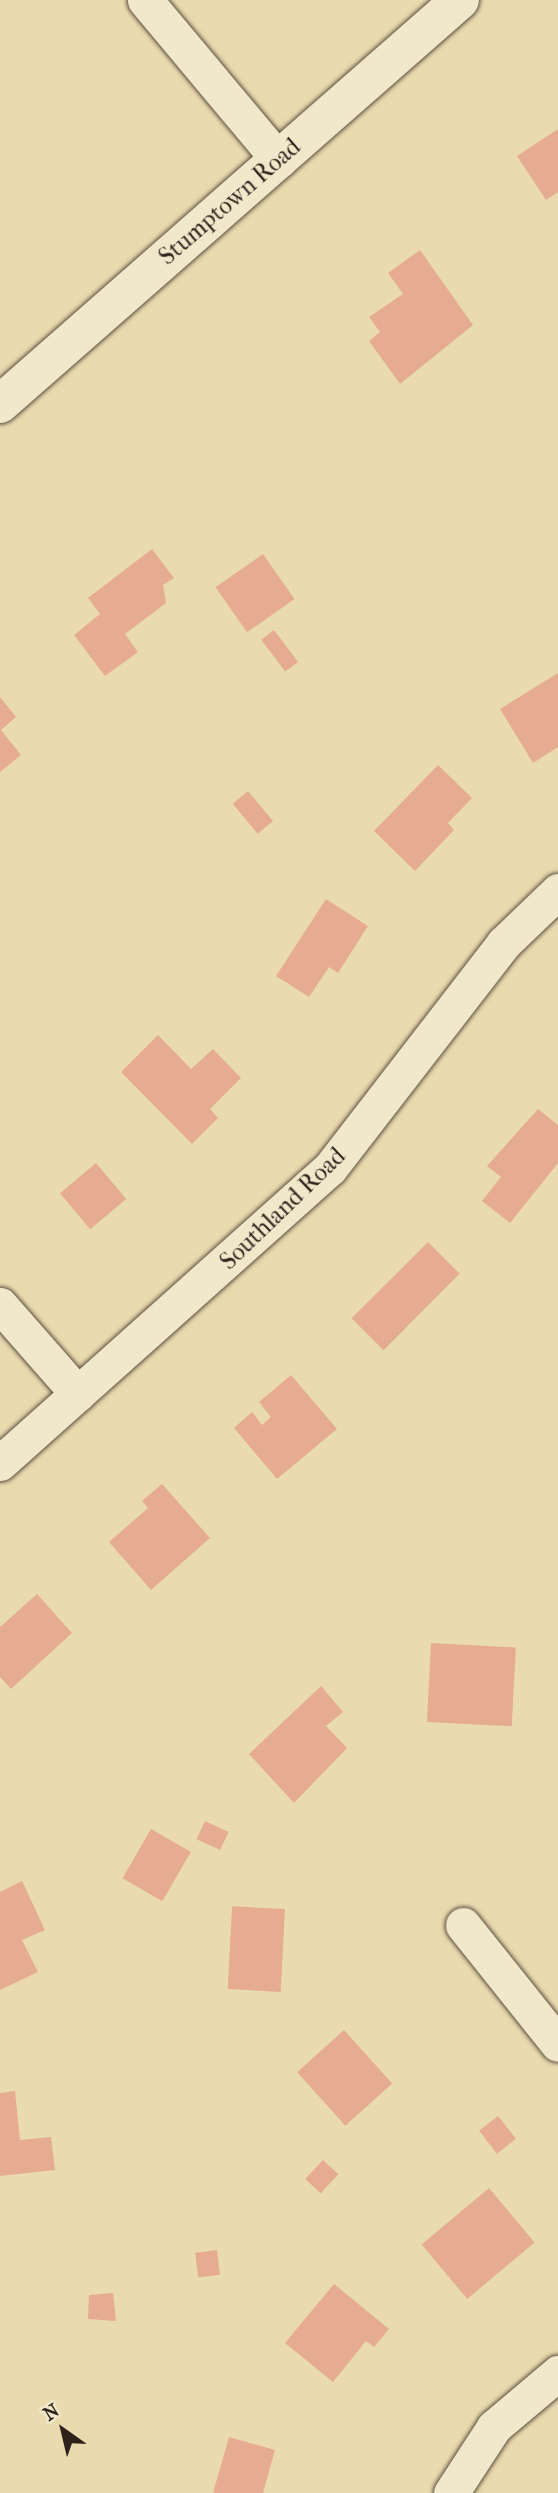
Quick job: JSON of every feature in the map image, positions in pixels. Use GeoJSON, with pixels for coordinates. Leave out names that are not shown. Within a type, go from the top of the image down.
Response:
{"type":"FeatureCollection","features":[{"type":"Feature","properties":{"kind":"street"},"geometry":{"type":"LineString","coordinates":[[145,0],[279,160]]}},
{"type":"Feature","properties":{"kind":"street","name":"Stumptown Road"},"geometry":{"type":"LineString","coordinates":[[0,404],[460,0]]}},
{"type":"Feature","properties":{"kind":"street","name":"Southland Road"},"geometry":{"type":"LineString","coordinates":[[0,1463],[330,1168],[504,943],[558,891]]}},
{"type":"Feature","properties":{"kind":"street"},"geometry":{"type":"LineString","coordinates":[[0,1305],[78,1394]]}},
{"type":"Feature","properties":{"kind":"street"},"geometry":{"type":"LineString","coordinates":[[463,1925],[558,2044]]}},
{"type":"Feature","properties":{"kind":"street"},"geometry":{"type":"LineString","coordinates":[[451,2493],[494,2427],[558,2373]]}},
{"type":"Feature","properties":{"kind":"building"},"geometry":{"type":"Polygon","coordinates":[[[558,129],[558,192],[546,200],[517,156],[558,129]]]}},
{"type":"Feature","properties":{"kind":"building"},"geometry":{"type":"Polygon","coordinates":[[[420,250],[473,325],[400,384],[369,341],[380,332],[369,317],[403,294],[388,273],[420,250]]]}},
{"type":"Feature","properties":{"kind":"building"},"geometry":{"type":"Polygon","coordinates":[[[152,549],[174,578],[163,585],[166,603],[125,634],[138,652],[105,676],[74,635],[100,614],[88,598],[152,549]]]}},
{"type":"Feature","properties":{"kind":"building"},"geometry":{"type":"Polygon","coordinates":[[[263,554],[295,599],[247,632],[215,587],[263,554]]]}},
{"type":"Feature","properties":{"kind":"building"},"geometry":{"type":"Polygon","coordinates":[[[274,630],[298,662],[285,672],[261,640],[274,630]]]}},
{"type":"Feature","properties":{"kind":"building"},"geometry":{"type":"Polygon","coordinates":[[[558,673],[558,747],[533,763],[500,709],[558,673]]]}},
{"type":"Feature","properties":{"kind":"building"},"geometry":{"type":"Polygon","coordinates":[[[0,697],[16,717],[1,730],[21,755],[0,772],[0,697]]]}},
{"type":"Feature","properties":{"kind":"building"},"geometry":{"type":"Polygon","coordinates":[[[438,765],[472,798],[448,823],[454,830],[415,871],[374,831],[438,765]]]}},
{"type":"Feature","properties":{"kind":"building"},"geometry":{"type":"Polygon","coordinates":[[[248,791],[273,821],[258,834],[233,804],[248,791]]]}},
{"type":"Feature","properties":{"kind":"building"},"geometry":{"type":"Polygon","coordinates":[[[326,899],[368,926],[338,973],[329,967],[309,997],[276,976],[326,899]]]}},
{"type":"Feature","properties":{"kind":"building"},"geometry":{"type":"Polygon","coordinates":[[[158,1035],[191,1069],[213,1049],[241,1078],[210,1109],[218,1118],[192,1144],[121,1072],[158,1035]]]}},
{"type":"Feature","properties":{"kind":"building"},"geometry":{"type":"Polygon","coordinates":[[[538,1109],[558,1125],[558,1163],[510,1223],[482,1201],[501,1177],[487,1166],[538,1109]]]}},
{"type":"Feature","properties":{"kind":"building"},"geometry":{"type":"Polygon","coordinates":[[[96,1163],[126,1199],[90,1229],[60,1193],[96,1163]]]}},
{"type":"Feature","properties":{"kind":"building"},"geometry":{"type":"Polygon","coordinates":[[[428,1242],[460,1274],[383,1350],[352,1318],[428,1242]]]}},
{"type":"Feature","properties":{"kind":"building"},"geometry":{"type":"Polygon","coordinates":[[[291,1375],[337,1429],[277,1479],[234,1428],[252,1412],[262,1425],[271,1417],[259,1402],[291,1375]]]}},
{"type":"Feature","properties":{"kind":"building"},"geometry":{"type":"Polygon","coordinates":[[[162,1484],[210,1538],[151,1590],[109,1542],[148,1508],[142,1501],[162,1484]]]}},
{"type":"Feature","properties":{"kind":"building"},"geometry":{"type":"Polygon","coordinates":[[[37,1594],[72,1633],[11,1689],[0,1677],[0,1627],[37,1594]]]}},
{"type":"Feature","properties":{"kind":"building"},"geometry":{"type":"Polygon","coordinates":[[[431,1643],[516,1647],[512,1726],[427,1722],[431,1643]]]}},
{"type":"Feature","properties":{"kind":"building"},"geometry":{"type":"Polygon","coordinates":[[[321,1686],[343,1712],[326,1726],[347,1748],[294,1803],[249,1754],[321,1686]]]}},
{"type":"Feature","properties":{"kind":"building"},"geometry":{"type":"Polygon","coordinates":[[[205,1821],[229,1832],[220,1850],[197,1839],[205,1821]]]}},
{"type":"Feature","properties":{"kind":"building"},"geometry":{"type":"Polygon","coordinates":[[[151,1829],[191,1852],[162,1901],[122,1878],[151,1829]]]}},
{"type":"Feature","properties":{"kind":"building"},"geometry":{"type":"Polygon","coordinates":[[[22,1881],[45,1930],[22,1940],[38,1972],[0,1990],[0,1892],[22,1881]]]}},
{"type":"Feature","properties":{"kind":"building"},"geometry":{"type":"Polygon","coordinates":[[[232,1906],[285,1909],[281,1992],[228,1989],[232,1906]]]}},
{"type":"Feature","properties":{"kind":"building"},"geometry":{"type":"Polygon","coordinates":[[[344,2030],[392,2084],[345,2126],[297,2072],[344,2030]]]}},
{"type":"Feature","properties":{"kind":"building"},"geometry":{"type":"Polygon","coordinates":[[[15,2091],[20,2140],[51,2137],[55,2170],[0,2176],[0,2093],[15,2091]]]}},
{"type":"Feature","properties":{"kind":"building"},"geometry":{"type":"Polygon","coordinates":[[[498,2116],[516,2139],[497,2154],[479,2131],[498,2116]]]}},
{"type":"Feature","properties":{"kind":"building"},"geometry":{"type":"Polygon","coordinates":[[[323,2160],[338,2174],[321,2193],[305,2179],[323,2160]]]}},
{"type":"Feature","properties":{"kind":"building"},"geometry":{"type":"Polygon","coordinates":[[[489,2188],[535,2242],[467,2299],[422,2245],[489,2188]]]}},
{"type":"Feature","properties":{"kind":"building"},"geometry":{"type":"Polygon","coordinates":[[[217,2250],[220,2275],[198,2277],[195,2253],[217,2250]]]}},
{"type":"Feature","properties":{"kind":"building"},"geometry":{"type":"Polygon","coordinates":[[[334,2284],[389,2329],[374,2347],[366,2341],[333,2382],[285,2343],[334,2284]]]}},
{"type":"Feature","properties":{"kind":"building"},"geometry":{"type":"Polygon","coordinates":[[[113,2293],[116,2321],[88,2319],[89,2295],[113,2293]]]}},
{"type":"Feature","properties":{"kind":"building"},"geometry":{"type":"Polygon","coordinates":[[[229,2437],[275,2450],[263,2493],[213,2493],[229,2437]]]}}]}
